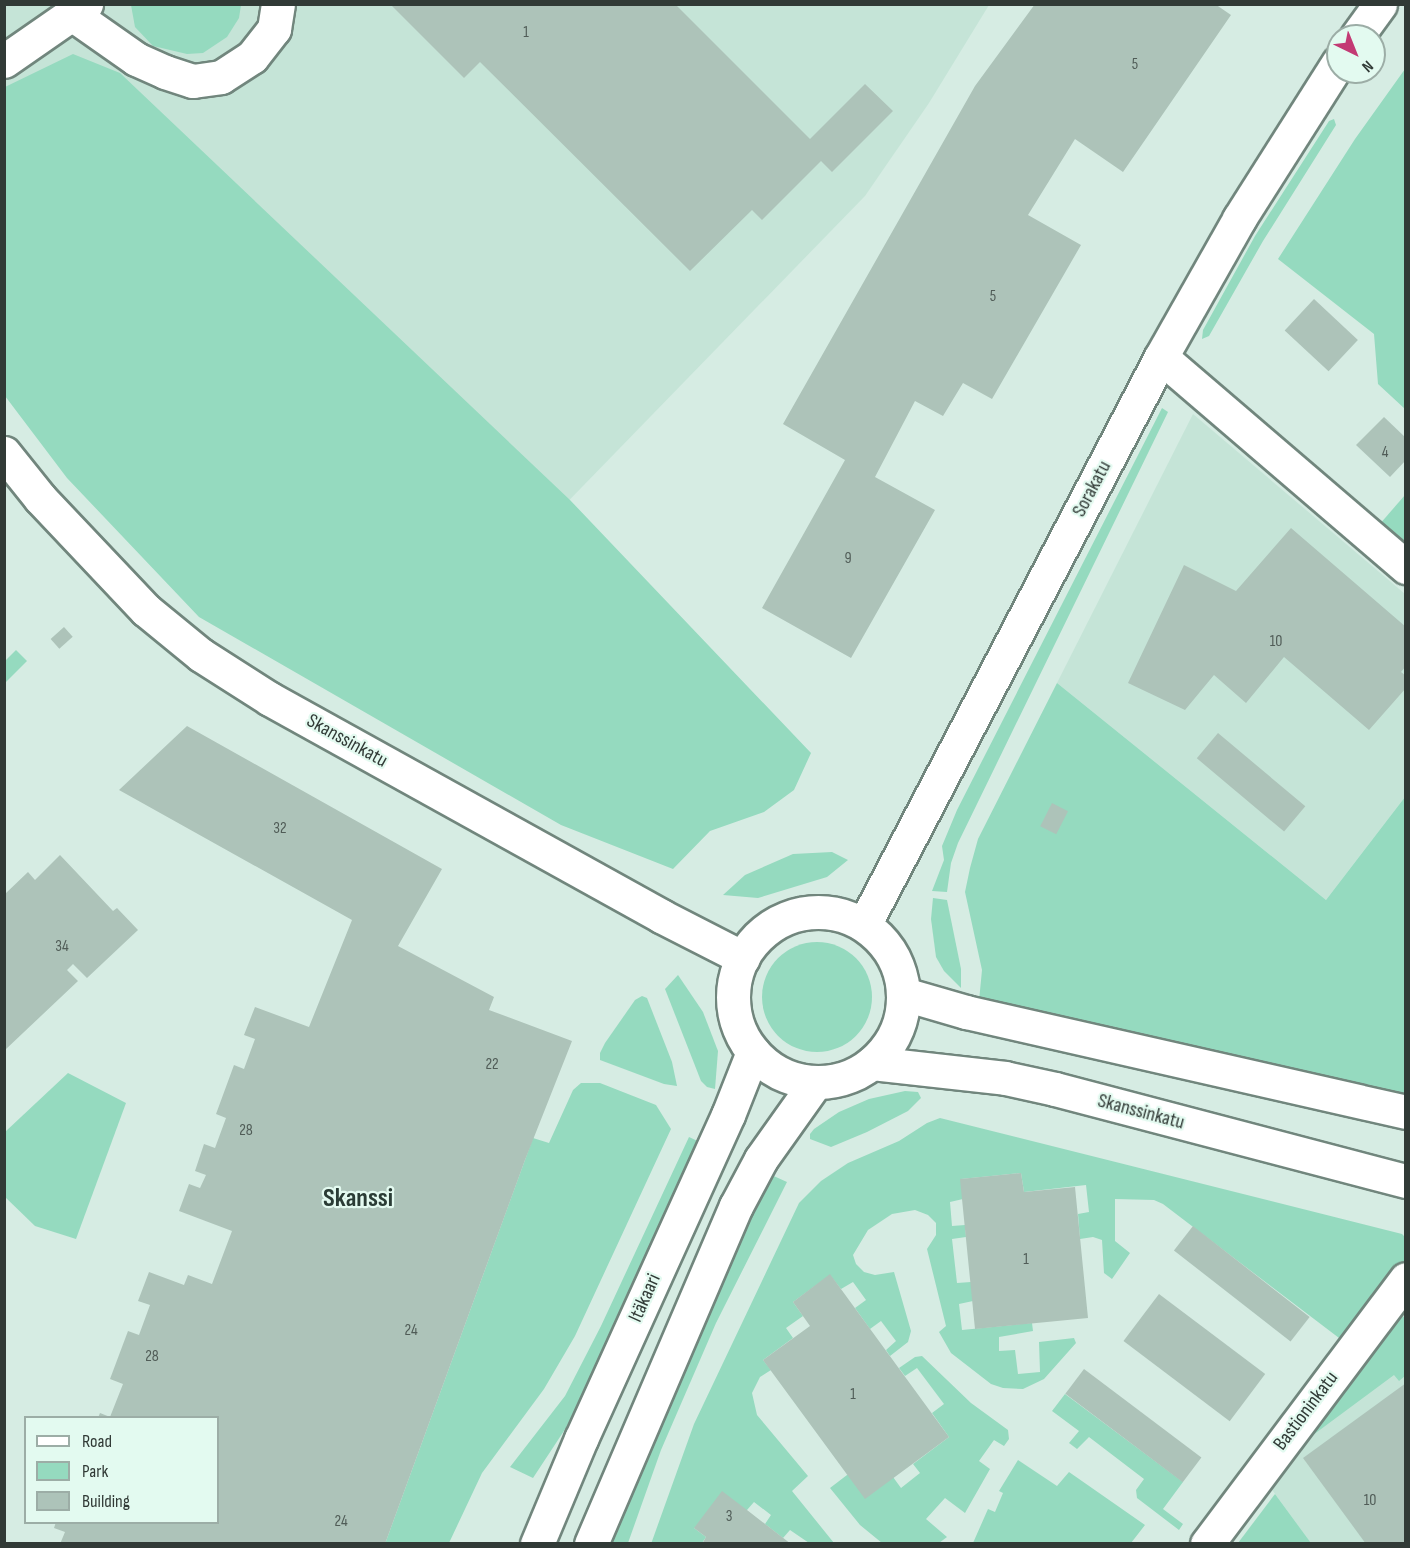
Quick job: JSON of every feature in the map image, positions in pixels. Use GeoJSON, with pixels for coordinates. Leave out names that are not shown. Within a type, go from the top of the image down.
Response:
{"type":"FeatureCollection","features":[{"type":"Feature","properties":{"kind":"street"},"geometry":{"type":"LineString","coordinates":[[4,61],[79,9],[136,59],[193,81],[221,76],[252,57],[274,29],[278,4]]}},
{"type":"Feature","properties":{"kind":"street"},"geometry":{"type":"LineString","coordinates":[[1366,24],[1380,4]]}},
{"type":"Feature","properties":{"kind":"street","name":"Sorakatu"},"geometry":{"type":"LineString","coordinates":[[864,925],[1161,357],[1239,219],[1326,82]]}},
{"type":"Feature","properties":{"kind":"street"},"geometry":{"type":"LineString","coordinates":[[1161,357],[1406,567]]}},
{"type":"Feature","properties":{"kind":"street","name":"Skanssinkatu"},"geometry":{"type":"LineString","coordinates":[[4,453],[40,498],[146,610],[201,655],[270,699],[661,916],[743,958]]}},
{"type":"Feature","properties":{"kind":"street"},"geometry":{"type":"LineString","coordinates":[[830,912],[864,925],[880,938],[893,955],[901,974],[904,994],[902,1014],[896,1032],[886,1050],[872,1063],[845,1078],[815,1083],[781,1074],[753,1052],[742,1036],[735,1018],[733,999],[735,980],[743,958],[762,932],[794,915],[830,912]]}},
{"type":"Feature","properties":{"kind":"street"},"geometry":{"type":"LineString","coordinates":[[904,994],[966,1012],[1406,1112]]}},
{"type":"Feature","properties":{"kind":"street","name":"Itäkaari"},"geometry":{"type":"LineString","coordinates":[[537,1544],[581,1439],[728,1115],[753,1052]]}},
{"type":"Feature","properties":{"kind":"street","name":"Skanssinkatu"},"geometry":{"type":"LineString","coordinates":[[872,1063],[1005,1078],[1055,1089],[1406,1181]]}},
{"type":"Feature","properties":{"kind":"street"},"geometry":{"type":"LineString","coordinates":[[591,1544],[736,1206],[761,1159],[815,1083]]}},
{"type":"Feature","properties":{"kind":"street","name":"Bastioninkatu"},"geometry":{"type":"LineString","coordinates":[[1207,1544],[1406,1279]]}},
{"type":"Feature","properties":{"kind":"shaded area"},"geometry":{"type":"Polygon","coordinates":[[[5,5],[989,5],[929,103],[865,196],[548,522],[5,112],[5,5]]]}},
{"type":"Feature","properties":{"kind":"shaded area"},"geometry":{"type":"Polygon","coordinates":[[[1193,414],[1405,594],[1405,797],[1326,900],[1057,683],[1193,414]]]}},
{"type":"Feature","properties":{"kind":"shaded area"},"geometry":{"type":"Polygon","coordinates":[[[1405,1260],[1405,1543],[1311,1543],[1251,1461],[1405,1260]]]}},
{"type":"Feature","properties":{"kind":"green space"},"geometry":{"type":"Polygon","coordinates":[[[131,4],[241,5],[239,18],[227,37],[203,53],[187,54],[153,46],[135,27],[131,4]]]}},
{"type":"Feature","properties":{"kind":"green space"},"geometry":{"type":"Polygon","coordinates":[[[73,54],[120,73],[570,500],[811,753],[794,790],[764,812],[710,831],[673,869],[561,825],[199,617],[67,478],[5,396],[5,87],[73,54]]]}},
{"type":"Feature","properties":{"kind":"green space"},"geometry":{"type":"Polygon","coordinates":[[[1405,69],[1405,409],[1378,384],[1374,334],[1278,259],[1355,139],[1405,69]]]}},
{"type":"Feature","properties":{"kind":"green space"},"geometry":{"type":"Polygon","coordinates":[[[1334,119],[1336,125],[1263,241],[1209,336],[1202,339],[1203,330],[1255,236],[1329,121],[1334,119]]]}},
{"type":"Feature","properties":{"kind":"green space"},"geometry":{"type":"Polygon","coordinates":[[[1162,408],[1168,412],[958,843],[951,863],[947,892],[932,891],[944,860],[942,846],[957,810],[1162,408]]]}},
{"type":"Feature","properties":{"kind":"green space"},"geometry":{"type":"Polygon","coordinates":[[[1405,495],[1405,547],[1379,525],[1405,495]]]}},
{"type":"Feature","properties":{"kind":"green space"},"geometry":{"type":"Polygon","coordinates":[[[16,650],[27,661],[5,683],[5,661],[16,650]]]}},
{"type":"Feature","properties":{"kind":"green space"},"geometry":{"type":"Polygon","coordinates":[[[1057,683],[1326,900],[1405,797],[1405,1098],[979,1001],[982,970],[965,892],[970,868],[978,839],[1057,683]]]}},
{"type":"Feature","properties":{"kind":"green space"},"geometry":{"type":"Polygon","coordinates":[[[832,852],[848,860],[827,877],[758,898],[723,895],[745,875],[793,854],[832,852]]]}},
{"type":"Feature","properties":{"kind":"green space"},"geometry":{"type":"Polygon","coordinates":[[[933,898],[947,900],[961,969],[961,988],[944,971],[936,957],[931,919],[933,898]]]}},
{"type":"Feature","properties":{"kind":"green space"},"geometry":{"type":"Polygon","coordinates":[[[817,942],[838,946],[856,958],[868,976],[872,997],[868,1018],[856,1036],[838,1048],[817,1052],[796,1048],[778,1036],[766,1018],[762,997],[766,976],[778,958],[796,946],[817,942]]]}},
{"type":"Feature","properties":{"kind":"green space"},"geometry":{"type":"Polygon","coordinates":[[[678,975],[703,1012],[718,1051],[715,1089],[707,1087],[701,1081],[665,989],[678,975]]]}},
{"type":"Feature","properties":{"kind":"green space"},"geometry":{"type":"Polygon","coordinates":[[[642,996],[647,998],[672,1062],[677,1086],[664,1084],[600,1060],[600,1053],[605,1043],[635,1000],[642,996]]]}},
{"type":"Feature","properties":{"kind":"green space"},"geometry":{"type":"Polygon","coordinates":[[[68,1073],[126,1103],[76,1239],[35,1226],[4,1196],[5,1132],[68,1073]]]}},
{"type":"Feature","properties":{"kind":"green space"},"geometry":{"type":"Polygon","coordinates":[[[581,1083],[600,1083],[656,1105],[671,1129],[575,1336],[544,1389],[482,1473],[449,1543],[385,1544],[533,1138],[549,1143],[573,1090],[581,1083]]]}},
{"type":"Feature","properties":{"kind":"green space"},"geometry":{"type":"Polygon","coordinates":[[[905,1091],[918,1092],[921,1098],[908,1111],[867,1132],[831,1147],[810,1139],[810,1134],[814,1129],[839,1112],[869,1099],[905,1091]]]}},
{"type":"Feature","properties":{"kind":"green space"},"geometry":{"type":"Polygon","coordinates":[[[940,1118],[1402,1234],[1405,1237],[1405,1262],[1343,1341],[1163,1204],[1154,1200],[1115,1199],[1115,1241],[1130,1253],[1112,1279],[1104,1273],[1102,1240],[1093,1237],[1080,1239],[1078,1214],[1089,1212],[1086,1185],[1024,1192],[1021,1173],[961,1179],[963,1199],[950,1202],[952,1226],[965,1225],[966,1237],[952,1239],[957,1283],[971,1282],[973,1301],[959,1304],[962,1330],[1032,1323],[1033,1331],[999,1337],[999,1351],[1015,1350],[1018,1374],[1040,1372],[1039,1342],[1074,1338],[1076,1343],[1044,1379],[1023,1389],[1003,1388],[991,1384],[951,1353],[939,1332],[946,1326],[927,1249],[936,1235],[936,1223],[928,1215],[915,1210],[892,1214],[868,1230],[853,1255],[856,1264],[864,1272],[875,1275],[894,1272],[911,1331],[908,1342],[890,1356],[886,1350],[896,1341],[881,1321],[870,1329],[855,1308],[866,1300],[853,1282],[841,1289],[830,1275],[793,1302],[803,1316],[786,1328],[793,1338],[763,1360],[771,1370],[760,1377],[752,1393],[757,1415],[808,1476],[792,1491],[834,1543],[809,1543],[790,1530],[783,1538],[765,1524],[771,1515],[754,1502],[747,1510],[694,1528],[706,1537],[702,1543],[651,1544],[694,1424],[799,1203],[821,1181],[848,1163],[899,1141],[927,1123],[940,1118]]]}},
{"type":"Feature","properties":{"kind":"green space"},"geometry":{"type":"Polygon","coordinates":[[[689,1137],[704,1144],[581,1405],[533,1478],[510,1467],[565,1396],[601,1326],[689,1137]]]}},
{"type":"Feature","properties":{"kind":"green space"},"geometry":{"type":"Polygon","coordinates":[[[767,1173],[787,1182],[716,1323],[661,1450],[628,1543],[604,1544],[767,1173]]]}},
{"type":"Feature","properties":{"kind":"green space"},"geometry":{"type":"Polygon","coordinates":[[[1405,1316],[1405,1376],[1399,1381],[1394,1375],[1313,1435],[1311,1433],[1397,1320],[1405,1316]]]}},
{"type":"Feature","properties":{"kind":"green space"},"geometry":{"type":"Polygon","coordinates":[[[922,1356],[971,1403],[1008,1430],[1009,1439],[1004,1446],[994,1440],[979,1461],[990,1469],[965,1513],[945,1498],[926,1519],[947,1537],[939,1543],[882,1543],[860,1525],[830,1488],[847,1475],[893,1477],[901,1488],[920,1473],[913,1464],[949,1437],[932,1413],[944,1404],[917,1368],[905,1376],[899,1368],[915,1357],[922,1356]]]}},
{"type":"Feature","properties":{"kind":"green space"},"geometry":{"type":"Polygon","coordinates":[[[1065,1394],[1183,1482],[1163,1509],[1183,1524],[1179,1530],[1137,1498],[1136,1490],[1144,1479],[1089,1437],[1077,1449],[1069,1443],[1079,1431],[1052,1411],[1065,1394]]]}},
{"type":"Feature","properties":{"kind":"green space"},"geometry":{"type":"Polygon","coordinates":[[[1018,1460],[1057,1486],[1069,1472],[1145,1525],[1131,1543],[973,1543],[988,1509],[995,1512],[1003,1493],[999,1491],[1018,1460]]]}},
{"type":"Feature","properties":{"kind":"green space"},"geometry":{"type":"Polygon","coordinates":[[[1275,1494],[1311,1543],[1238,1543],[1275,1494]]]}},
{"type":"Feature","properties":{"kind":"building"},"geometry":{"type":"Polygon","coordinates":[[[390,4],[675,4],[810,139],[865,84],[893,111],[832,172],[821,161],[762,220],[752,210],[690,271],[480,62],[464,78],[390,4]]]}},
{"type":"Feature","properties":{"kind":"building"},"geometry":{"type":"Polygon","coordinates":[[[1035,4],[1215,4],[1231,15],[1123,172],[1075,139],[1028,215],[1081,245],[992,399],[963,383],[943,416],[915,401],[875,477],[935,510],[851,658],[762,608],[845,460],[783,424],[975,86],[1035,4]]]}},
{"type":"Feature","properties":{"kind":"building"},"geometry":{"type":"Polygon","coordinates":[[[1314,299],[1358,340],[1329,371],[1285,330],[1314,299]]]}},
{"type":"Feature","properties":{"kind":"building"},"geometry":{"type":"Polygon","coordinates":[[[1384,417],[1406,438],[1406,460],[1390,477],[1356,445],[1384,417]]]}},
{"type":"Feature","properties":{"kind":"building"},"geometry":{"type":"Polygon","coordinates":[[[1291,528],[1406,627],[1406,666],[1401,672],[1406,676],[1406,688],[1369,730],[1284,657],[1246,703],[1214,675],[1185,710],[1128,683],[1184,565],[1236,591],[1291,528]]]}},
{"type":"Feature","properties":{"kind":"building"},"geometry":{"type":"Polygon","coordinates":[[[64,627],[73,637],[59,649],[51,639],[64,627]]]}},
{"type":"Feature","properties":{"kind":"building"},"geometry":{"type":"Polygon","coordinates":[[[187,726],[442,869],[398,946],[494,997],[489,1010],[572,1041],[525,1160],[385,1544],[60,1544],[65,1532],[54,1528],[55,1524],[219,1524],[219,1416],[110,1416],[123,1384],[110,1379],[128,1331],[139,1335],[150,1305],[138,1301],[149,1272],[184,1285],[188,1275],[212,1284],[232,1231],[179,1211],[189,1184],[200,1188],[206,1175],[195,1171],[204,1144],[215,1148],[226,1118],[216,1114],[234,1065],[244,1069],[255,1039],[244,1035],[255,1007],[309,1027],[352,920],[119,790],[187,726]]]}},
{"type":"Feature","properties":{"kind":"building"},"geometry":{"type":"Polygon","coordinates":[[[1218,733],[1305,806],[1284,832],[1197,758],[1218,733]]]}},
{"type":"Feature","properties":{"kind":"building"},"geometry":{"type":"Polygon","coordinates":[[[1052,803],[1068,811],[1056,834],[1040,826],[1052,803]]]}},
{"type":"Feature","properties":{"kind":"building"},"geometry":{"type":"Polygon","coordinates":[[[60,855],[113,911],[117,908],[138,930],[87,978],[73,964],[67,970],[78,981],[5,1050],[5,894],[28,872],[35,880],[60,855]]]}},
{"type":"Feature","properties":{"kind":"building"},"geometry":{"type":"Polygon","coordinates":[[[1021,1173],[1024,1192],[1075,1187],[1088,1318],[975,1329],[960,1179],[1021,1173]]]}},
{"type":"Feature","properties":{"kind":"building"},"geometry":{"type":"Polygon","coordinates":[[[1193,1226],[1310,1317],[1291,1342],[1174,1250],[1193,1226]]]}},
{"type":"Feature","properties":{"kind":"building"},"geometry":{"type":"Polygon","coordinates":[[[830,1274],[949,1437],[865,1499],[763,1360],[810,1326],[793,1302],[830,1274]]]}},
{"type":"Feature","properties":{"kind":"building"},"geometry":{"type":"Polygon","coordinates":[[[1159,1294],[1265,1374],[1230,1421],[1123,1341],[1159,1294]]]}},
{"type":"Feature","properties":{"kind":"building"},"geometry":{"type":"Polygon","coordinates":[[[1084,1369],[1201,1457],[1183,1482],[1065,1394],[1084,1369]]]}},
{"type":"Feature","properties":{"kind":"building"},"geometry":{"type":"Polygon","coordinates":[[[1406,1383],[1406,1544],[1366,1544],[1303,1458],[1406,1383]]]}},
{"type":"Feature","properties":{"kind":"building"},"geometry":{"type":"Polygon","coordinates":[[[722,1491],[791,1544],[702,1544],[706,1537],[694,1528],[722,1491]]]}},
{"type":"Feature","properties":{"kind":"district","name":"Skanssi"},"geometry":{"type":"Point","coordinates":[358,1199]}}]}
